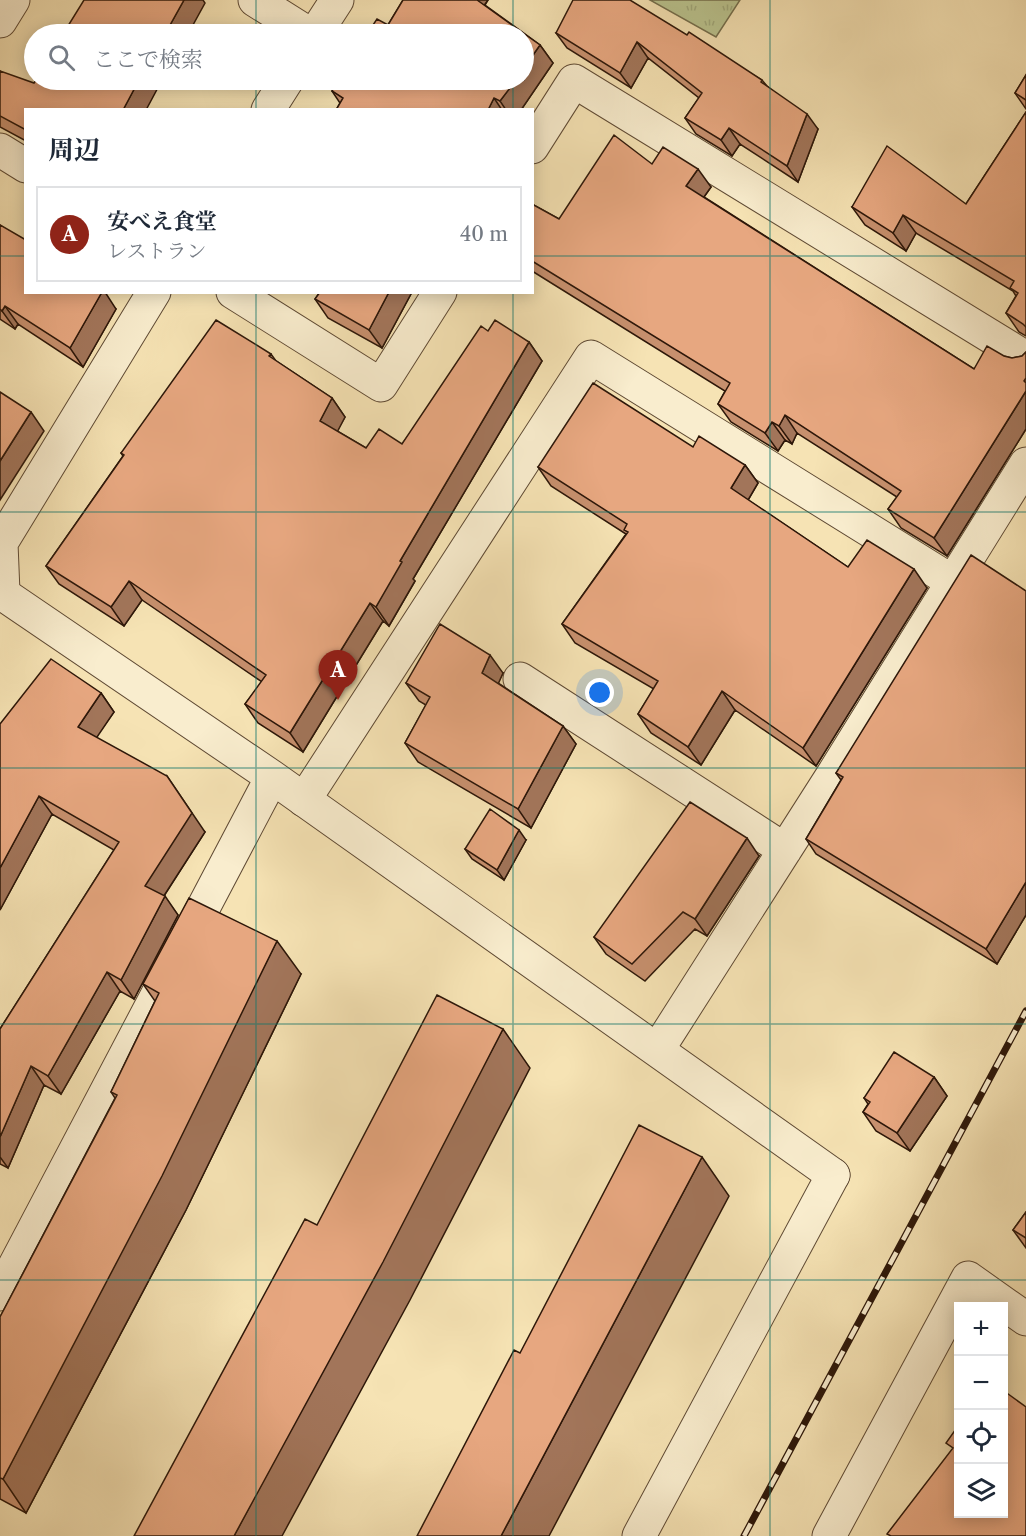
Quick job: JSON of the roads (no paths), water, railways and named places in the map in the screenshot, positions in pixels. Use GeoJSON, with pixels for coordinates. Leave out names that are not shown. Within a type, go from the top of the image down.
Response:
{"type":"FeatureCollection","features":[{"type":"Feature","properties":{"kind":"street"},"geometry":{"type":"LineString","coordinates":[[0,21],[13,0]]}},
{"type":"Feature","properties":{"kind":"street"},"geometry":{"type":"LineString","coordinates":[[255,0],[293,24]]}},
{"type":"Feature","properties":{"kind":"street"},"geometry":{"type":"LineString","coordinates":[[321,24],[337,0]]}},
{"type":"Feature","properties":{"kind":"street"},"geometry":{"type":"LineString","coordinates":[[534,144],[574,81],[1026,358]]}},
{"type":"Feature","properties":{"kind":"street"},"geometry":{"type":"LineString","coordinates":[[269,108],[281,90]]}},
{"type":"Feature","properties":{"kind":"street"},"geometry":{"type":"LineString","coordinates":[[0,150],[24,165]]}},
{"type":"Feature","properties":{"kind":"street"},"geometry":{"type":"LineString","coordinates":[[153,294],[1,543],[1,594],[272,777],[833,1175],[639,1536]]}},
{"type":"Feature","properties":{"kind":"street"},"geometry":{"type":"LineString","coordinates":[[236,294],[381,385],[439,294]]}},
{"type":"Feature","properties":{"kind":"street"},"geometry":{"type":"LineString","coordinates":[[304,800],[591,357],[953,582]]}},
{"type":"Feature","properties":{"kind":"street"},"geometry":{"type":"LineString","coordinates":[[658,1049],[1026,464]]}},
{"type":"Feature","properties":{"kind":"street"},"geometry":{"type":"LineString","coordinates":[[520,679],[785,850]]}},
{"type":"Feature","properties":{"kind":"street"},"geometry":{"type":"LineString","coordinates":[[0,1294],[272,777]]}},
{"type":"Feature","properties":{"kind":"street"},"geometry":{"type":"LineString","coordinates":[[829,1536],[968,1278],[1026,1319]]}},
{"type":"Feature","properties":{"kind":"railway"},"geometry":{"type":"LineString","coordinates":[[744,1536],[1026,1011]]}},
{"type":"Feature","properties":{"kind":"place","name":"安べえ食堂"},"geometry":{"type":"Point","coordinates":[338,700]}}]}
